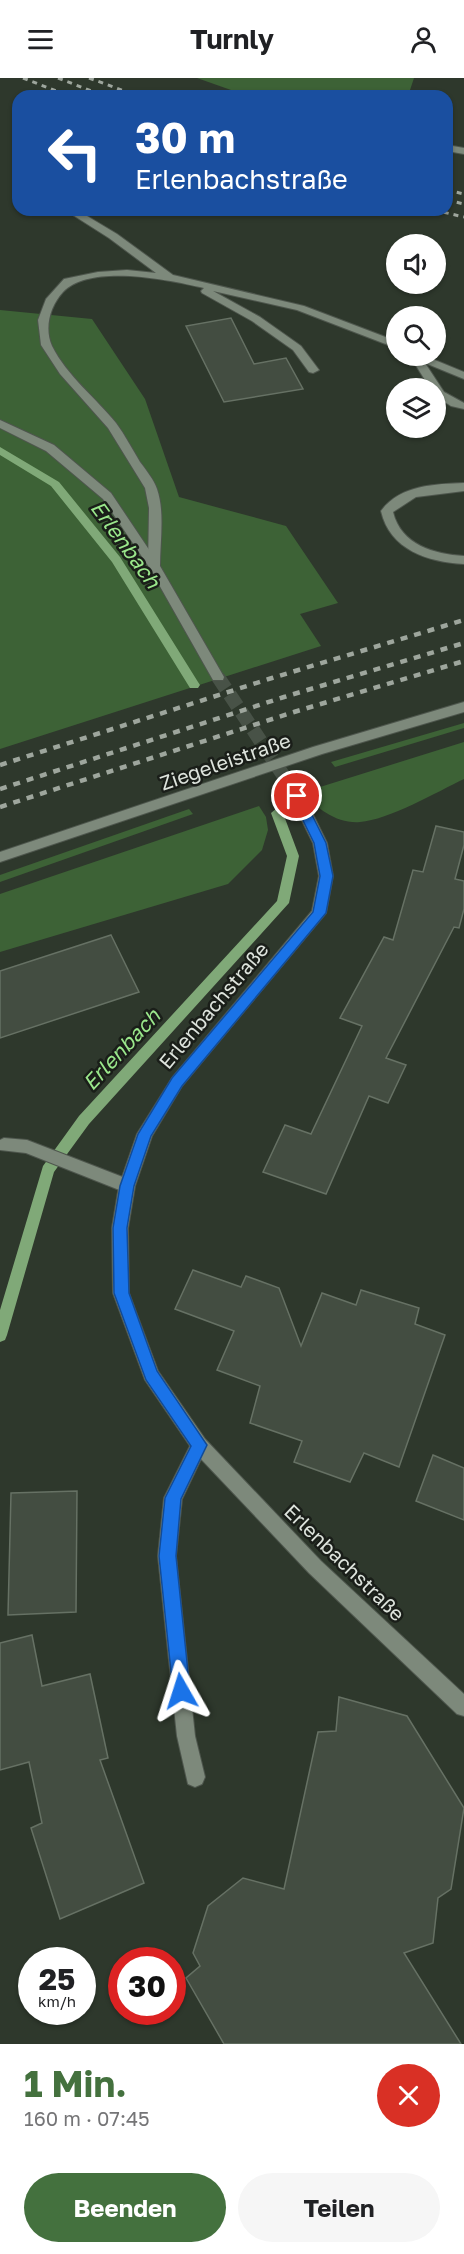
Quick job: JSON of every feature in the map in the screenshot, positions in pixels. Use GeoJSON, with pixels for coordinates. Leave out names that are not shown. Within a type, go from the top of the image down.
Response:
{"type":"FeatureCollection","features":[{"type":"Feature","properties":{"kind":"street"},"geometry":{"type":"LineString","coordinates":[[80,216],[113,236],[169,277]]}},
{"type":"Feature","properties":{"kind":"street"},"geometry":{"type":"LineString","coordinates":[[154,566],[155,508],[151,488],[112,426],[64,372],[46,345],[44,320],[51,298],[68,281],[98,275],[127,273],[169,277],[262,297],[300,308],[386,341]]}},
{"type":"Feature","properties":{"kind":"street"},"geometry":{"type":"LineString","coordinates":[[193,283],[256,319],[297,348],[313,370]]}},
{"type":"Feature","properties":{"kind":"street"},"geometry":{"type":"LineString","coordinates":[[422,366],[443,399],[453,405],[464,406]]}},
{"type":"Feature","properties":{"kind":"street"},"geometry":{"type":"LineString","coordinates":[[440,366],[464,376]]}},
{"type":"Feature","properties":{"kind":"street"},"geometry":{"type":"LineString","coordinates":[[0,424],[50,448],[107,496],[154,566],[218,677]]}},
{"type":"Feature","properties":{"kind":"street"},"geometry":{"type":"LineString","coordinates":[[464,487],[414,493],[395,501],[387,511],[388,522],[402,540],[425,553],[464,560]]}},
{"type":"Feature","properties":{"kind":"street","name":"Ziegeleistraße"},"geometry":{"type":"LineString","coordinates":[[0,857],[318,750],[464,706]]}},
{"type":"Feature","properties":{"kind":"street","name":"Erlenbachstraße"},"geometry":{"type":"LineString","coordinates":[[297,796],[320,843],[326,876],[320,913],[177,1082],[145,1134],[127,1186],[120,1228],[122,1293],[151,1375],[199,1445],[315,1567],[464,1707]]}},
{"type":"Feature","properties":{"kind":"street"},"geometry":{"type":"LineString","coordinates":[[4,1146],[27,1147],[127,1186]]}},
{"type":"Feature","properties":{"kind":"street"},"geometry":{"type":"LineString","coordinates":[[195,1777],[186,1736],[167,1556],[173,1498],[199,1445]]}},
{"type":"Feature","properties":{"kind":"green space"},"geometry":{"type":"Polygon","coordinates":[[[197,78],[414,78],[410,90],[231,90],[197,78]]]}},
{"type":"Feature","properties":{"kind":"green space"},"geometry":{"type":"Polygon","coordinates":[[[0,310],[92,319],[145,399],[179,497],[286,526],[338,603],[300,614],[321,646],[0,749],[0,310]]]}},
{"type":"Feature","properties":{"kind":"green space"},"geometry":{"type":"Polygon","coordinates":[[[464,723],[464,728],[335,767],[331,762],[464,723]]]}},
{"type":"Feature","properties":{"kind":"green space"},"geometry":{"type":"Polygon","coordinates":[[[464,742],[464,779],[384,816],[360,822],[344,821],[321,809],[304,792],[464,742]]]}},
{"type":"Feature","properties":{"kind":"green space"},"geometry":{"type":"Polygon","coordinates":[[[259,806],[266,817],[268,830],[262,850],[228,884],[0,952],[0,894],[259,806]]]}},
{"type":"Feature","properties":{"kind":"green space"},"geometry":{"type":"Polygon","coordinates":[[[189,809],[193,814],[0,882],[0,875],[189,809]]]}},
{"type":"Feature","properties":{"kind":"building"},"geometry":{"type":"Polygon","coordinates":[[[231,318],[254,364],[286,358],[303,389],[224,402],[186,326],[231,318]]]}},
{"type":"Feature","properties":{"kind":"building"},"geometry":{"type":"Polygon","coordinates":[[[436,826],[464,832],[464,845],[455,879],[464,881],[464,909],[459,928],[454,927],[386,1058],[406,1065],[388,1103],[369,1096],[326,1194],[263,1172],[285,1125],[311,1134],[362,1026],[340,1018],[384,937],[393,940],[413,870],[423,872],[436,826]]]}},
{"type":"Feature","properties":{"kind":"building"},"geometry":{"type":"Polygon","coordinates":[[[111,935],[139,992],[0,1038],[0,971],[111,935]]]}},
{"type":"Feature","properties":{"kind":"building"},"geometry":{"type":"Polygon","coordinates":[[[193,1270],[241,1287],[246,1276],[279,1288],[301,1346],[322,1293],[356,1305],[361,1290],[419,1308],[415,1324],[445,1335],[399,1467],[364,1453],[350,1482],[294,1462],[302,1441],[250,1423],[260,1386],[217,1370],[234,1331],[175,1309],[193,1270]]]}},
{"type":"Feature","properties":{"kind":"building"},"geometry":{"type":"Polygon","coordinates":[[[433,1455],[464,1468],[464,1520],[416,1501],[433,1455]]]}},
{"type":"Feature","properties":{"kind":"building"},"geometry":{"type":"Polygon","coordinates":[[[77,1491],[76,1612],[8,1615],[11,1493],[77,1491]]]}},
{"type":"Feature","properties":{"kind":"building"},"geometry":{"type":"Polygon","coordinates":[[[32,1635],[42,1686],[90,1674],[108,1758],[100,1760],[144,1883],[60,1919],[31,1828],[42,1823],[29,1762],[0,1770],[0,1643],[32,1635]]]}},
{"type":"Feature","properties":{"kind":"building"},"geometry":{"type":"Polygon","coordinates":[[[339,1697],[407,1716],[464,1808],[451,1889],[438,1898],[433,1943],[404,1953],[461,2044],[224,2044],[186,1978],[200,1966],[193,1953],[208,1906],[243,1878],[284,1889],[318,1732],[336,1731],[339,1697]]]}},
{"type":"Feature","properties":{"kind":"waterway","name":"Erlenbach"},"geometry":{"type":"LineString","coordinates":[[0,450],[55,484],[116,560],[194,685]]}},
{"type":"Feature","properties":{"kind":"waterway","name":"Erlenbach"},"geometry":{"type":"LineString","coordinates":[[0,1335],[48,1170],[84,1120],[283,903],[293,856],[277,813]]}},
{"type":"Feature","properties":{"kind":"tunnel"},"geometry":{"type":"LineString","coordinates":[[218,677],[297,796]]}},
{"type":"Feature","properties":{"kind":"railway"},"geometry":{"type":"LineString","coordinates":[[23,78],[54,90]]}},
{"type":"Feature","properties":{"kind":"railway"},"geometry":{"type":"LineString","coordinates":[[58,78],[89,90]]}},
{"type":"Feature","properties":{"kind":"railway"},"geometry":{"type":"LineString","coordinates":[[89,78],[122,90]]}},
{"type":"Feature","properties":{"kind":"railway"},"geometry":{"type":"LineString","coordinates":[[453,191],[464,194]]}},
{"type":"Feature","properties":{"kind":"railway"},"geometry":{"type":"LineString","coordinates":[[453,201],[464,204]]}},
{"type":"Feature","properties":{"kind":"railway"},"geometry":{"type":"LineString","coordinates":[[453,214],[464,217]]}},
{"type":"Feature","properties":{"kind":"railway"},"geometry":{"type":"LineString","coordinates":[[0,765],[272,678],[464,620]]}},
{"type":"Feature","properties":{"kind":"railway"},"geometry":{"type":"LineString","coordinates":[[0,789],[284,697],[464,643]]}},
{"type":"Feature","properties":{"kind":"railway"},"geometry":{"type":"LineString","coordinates":[[0,807],[294,712],[464,661]]}},
{"type":"Feature","properties":{"kind":"route"},"geometry":{"type":"LineString","coordinates":[[181,1691],[167,1556],[173,1498],[199,1445],[151,1375],[122,1293],[120,1228],[127,1186],[145,1134],[177,1082],[320,913],[326,876],[320,843],[297,796]]}}]}
